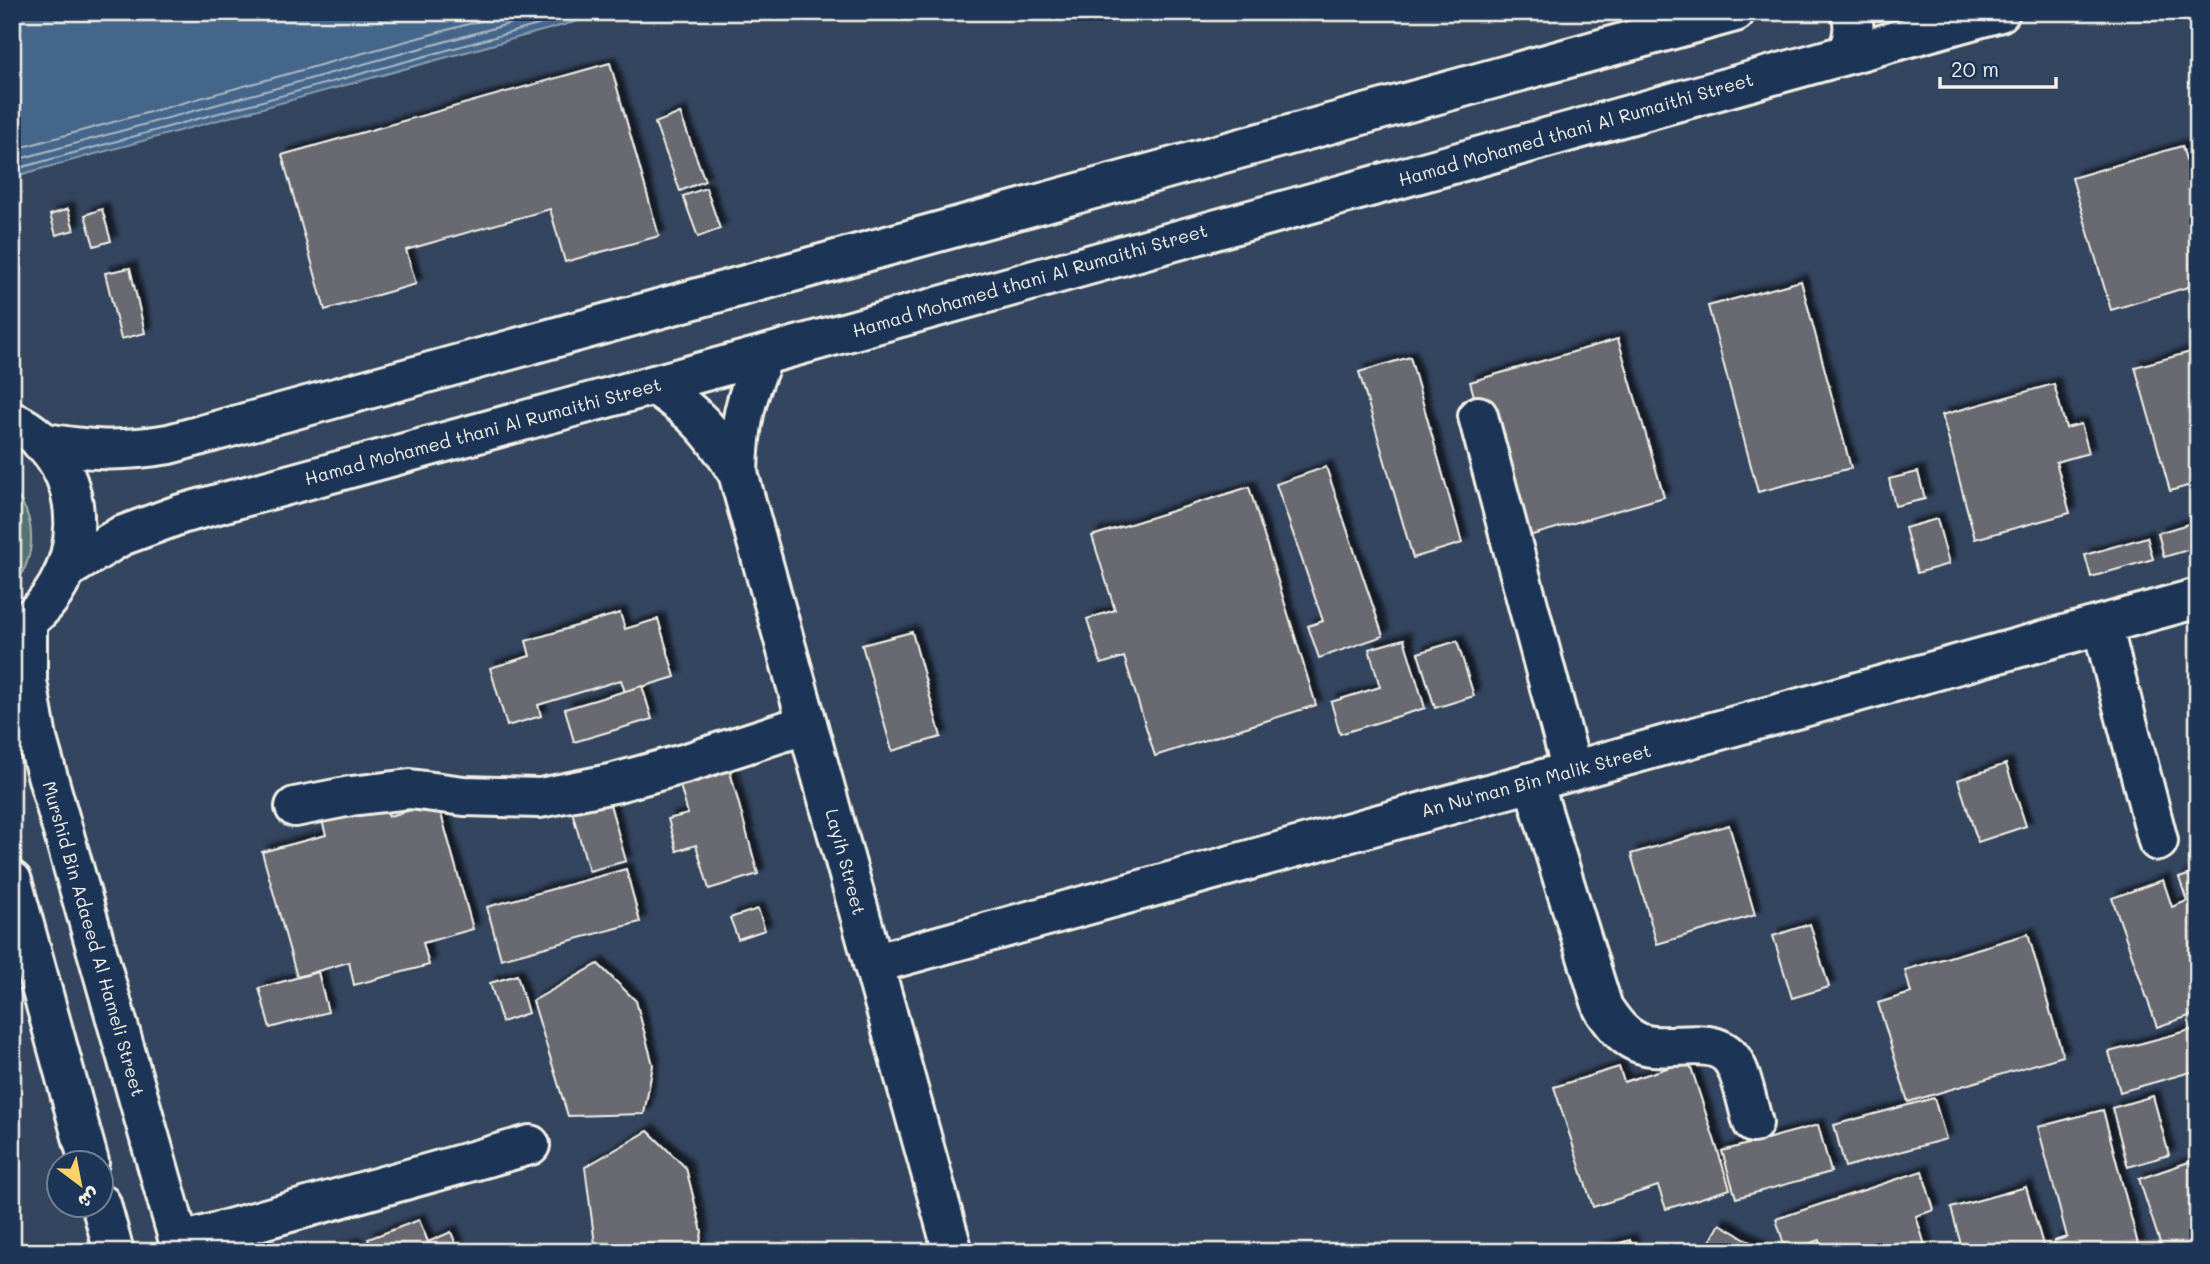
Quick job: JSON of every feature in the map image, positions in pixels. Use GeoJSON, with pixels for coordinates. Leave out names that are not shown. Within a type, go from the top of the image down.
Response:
{"type":"FeatureCollection","features":[{"type":"Feature","properties":{"kind":"street"},"geometry":{"type":"LineString","coordinates":[[27,431],[71,448],[103,451],[169,444],[1735,12]]}},
{"type":"Feature","properties":{"kind":"street"},"geometry":{"type":"LineString","coordinates":[[1846,54],[1852,43],[1854,30],[1851,12]]}},
{"type":"Feature","properties":{"kind":"street","name":"Hamad Mohamed thani Al Rumaithi Street"},"geometry":{"type":"LineString","coordinates":[[67,569],[121,536],[181,514],[2000,12]]}},
{"type":"Feature","properties":{"kind":"street","name":"Layih Street"},"geometry":{"type":"LineString","coordinates":[[764,355],[743,412],[738,442],[738,473],[953,1252]]}},
{"type":"Feature","properties":{"kind":"street","name":"Layih Street"},"geometry":{"type":"LineString","coordinates":[[654,385],[702,422],[738,473]]}},
{"type":"Feature","properties":{"kind":"street"},"geometry":{"type":"LineString","coordinates":[[1478,416],[1572,771]]}},
{"type":"Feature","properties":{"kind":"street"},"geometry":{"type":"LineString","coordinates":[[20,626],[51,598],[67,569],[74,542],[75,514],[69,488],[58,463],[27,431]]}},
{"type":"Feature","properties":{"kind":"street","name":"An Nu'man Bin Malik Street"},"geometry":{"type":"LineString","coordinates":[[873,964],[2198,598]]}},
{"type":"Feature","properties":{"kind":"street"},"geometry":{"type":"LineString","coordinates":[[2102,625],[2158,841]]}},
{"type":"Feature","properties":{"kind":"street","name":"Murshid Bin Adaeed Al Hameli Street"},"geometry":{"type":"LineString","coordinates":[[20,626],[37,739],[180,1247]]}},
{"type":"Feature","properties":{"kind":"street"},"geometry":{"type":"LineString","coordinates":[[295,807],[351,796],[410,789],[464,796],[540,798],[614,783],[687,763],[807,724]]}},
{"type":"Feature","properties":{"kind":"street"},"geometry":{"type":"LineString","coordinates":[[1533,782],[1603,1008],[1613,1024],[1636,1042],[1647,1046],[1709,1045],[1729,1055],[1736,1065],[1753,1123]]}},
{"type":"Feature","properties":{"kind":"street"},"geometry":{"type":"LineString","coordinates":[[12,881],[85,1148]]}},
{"type":"Feature","properties":{"kind":"street"},"geometry":{"type":"LineString","coordinates":[[180,1247],[530,1145]]}},
{"type":"Feature","properties":{"kind":"street"},"geometry":{"type":"LineString","coordinates":[[105,1218],[114,1252]]}},
{"type":"Feature","properties":{"kind":"green space"},"geometry":{"type":"Polygon","coordinates":[[[12,489],[27,513],[31,539],[26,565],[12,589],[12,489]]]}},
{"type":"Feature","properties":{"kind":"water"},"geometry":{"type":"Polygon","coordinates":[[[12,12],[611,12],[12,177],[12,12]]]}},
{"type":"Feature","properties":{"kind":"building"},"geometry":{"type":"Polygon","coordinates":[[[610,63],[659,236],[565,262],[550,209],[406,250],[416,284],[325,310],[282,155],[610,63]]]}},
{"type":"Feature","properties":{"kind":"building"},"geometry":{"type":"Polygon","coordinates":[[[680,113],[705,181],[680,191],[655,123],[680,113]]]}},
{"type":"Feature","properties":{"kind":"building"},"geometry":{"type":"Polygon","coordinates":[[[2182,146],[2198,201],[2198,284],[2111,310],[2072,178],[2182,146]]]}},
{"type":"Feature","properties":{"kind":"building"},"geometry":{"type":"Polygon","coordinates":[[[706,188],[720,229],[698,237],[683,196],[706,188]]]}},
{"type":"Feature","properties":{"kind":"building"},"geometry":{"type":"Polygon","coordinates":[[[68,209],[74,230],[56,235],[50,215],[68,209]]]}},
{"type":"Feature","properties":{"kind":"building"},"geometry":{"type":"Polygon","coordinates":[[[102,209],[111,241],[94,246],[85,215],[102,209]]]}},
{"type":"Feature","properties":{"kind":"building"},"geometry":{"type":"Polygon","coordinates":[[[130,268],[145,333],[121,339],[105,273],[130,268]]]}},
{"type":"Feature","properties":{"kind":"building"},"geometry":{"type":"Polygon","coordinates":[[[1801,281],[1851,468],[1758,492],[1708,306],[1801,281]]]}},
{"type":"Feature","properties":{"kind":"building"},"geometry":{"type":"Polygon","coordinates":[[[1618,339],[1664,497],[1515,540],[1470,382],[1618,339]]]}},
{"type":"Feature","properties":{"kind":"building"},"geometry":{"type":"Polygon","coordinates":[[[2198,350],[2198,483],[2170,491],[2135,367],[2198,350]]]}},
{"type":"Feature","properties":{"kind":"building"},"geometry":{"type":"Polygon","coordinates":[[[1410,357],[1462,543],[1413,558],[1359,372],[1410,357]]]}},
{"type":"Feature","properties":{"kind":"building"},"geometry":{"type":"Polygon","coordinates":[[[2054,384],[2066,428],[2081,424],[2089,453],[2056,462],[2070,513],[1975,539],[1942,415],[2054,384]]]}},
{"type":"Feature","properties":{"kind":"building"},"geometry":{"type":"Polygon","coordinates":[[[1326,467],[1383,636],[1319,658],[1308,626],[1323,621],[1276,484],[1326,467]]]}},
{"type":"Feature","properties":{"kind":"building"},"geometry":{"type":"Polygon","coordinates":[[[1918,472],[1925,499],[1895,506],[1889,479],[1918,472]]]}},
{"type":"Feature","properties":{"kind":"building"},"geometry":{"type":"Polygon","coordinates":[[[1249,487],[1316,705],[1155,756],[1124,657],[1101,664],[1087,619],[1115,610],[1092,536],[1249,487]]]}},
{"type":"Feature","properties":{"kind":"building"},"geometry":{"type":"Polygon","coordinates":[[[1937,519],[1949,564],[1917,573],[1905,528],[1937,519]]]}},
{"type":"Feature","properties":{"kind":"building"},"geometry":{"type":"Polygon","coordinates":[[[2198,521],[2198,547],[2164,557],[2158,533],[2198,521]]]}},
{"type":"Feature","properties":{"kind":"building"},"geometry":{"type":"Polygon","coordinates":[[[2147,537],[2153,559],[2091,577],[2085,555],[2147,537]]]}},
{"type":"Feature","properties":{"kind":"building"},"geometry":{"type":"Polygon","coordinates":[[[620,613],[625,629],[658,619],[675,677],[625,692],[621,680],[538,705],[541,716],[507,726],[490,668],[530,656],[526,641],[620,613]]]}},
{"type":"Feature","properties":{"kind":"building"},"geometry":{"type":"Polygon","coordinates":[[[912,632],[941,737],[892,751],[862,645],[912,632]]]}},
{"type":"Feature","properties":{"kind":"building"},"geometry":{"type":"Polygon","coordinates":[[[1404,639],[1425,708],[1340,734],[1331,702],[1380,687],[1369,649],[1404,639]]]}},
{"type":"Feature","properties":{"kind":"building"},"geometry":{"type":"Polygon","coordinates":[[[1457,641],[1474,696],[1435,708],[1418,653],[1457,641]]]}},
{"type":"Feature","properties":{"kind":"building"},"geometry":{"type":"Polygon","coordinates":[[[642,686],[652,719],[574,742],[565,709],[642,686]]]}},
{"type":"Feature","properties":{"kind":"building"},"geometry":{"type":"Polygon","coordinates":[[[726,757],[758,874],[709,889],[696,845],[677,851],[668,819],[688,814],[676,771],[726,757]]]}},
{"type":"Feature","properties":{"kind":"building"},"geometry":{"type":"Polygon","coordinates":[[[2006,764],[2026,826],[1978,842],[1958,780],[2006,764]]]}},
{"type":"Feature","properties":{"kind":"building"},"geometry":{"type":"Polygon","coordinates":[[[606,790],[626,861],[589,871],[569,801],[606,790]]]}},
{"type":"Feature","properties":{"kind":"building"},"geometry":{"type":"Polygon","coordinates":[[[382,793],[389,816],[438,803],[473,929],[423,943],[429,965],[354,985],[349,962],[297,977],[262,852],[326,835],[319,810],[382,793]]]}},
{"type":"Feature","properties":{"kind":"building"},"geometry":{"type":"Polygon","coordinates":[[[1729,825],[1755,915],[1657,944],[1631,854],[1729,825]]]}},
{"type":"Feature","properties":{"kind":"building"},"geometry":{"type":"Polygon","coordinates":[[[626,869],[640,922],[501,959],[487,907],[626,869]]]}},
{"type":"Feature","properties":{"kind":"building"},"geometry":{"type":"Polygon","coordinates":[[[2198,872],[2198,1013],[2157,1027],[2112,898],[2163,880],[2172,907],[2187,901],[2179,878],[2198,872]]]}},
{"type":"Feature","properties":{"kind":"building"},"geometry":{"type":"Polygon","coordinates":[[[758,909],[765,930],[738,939],[730,918],[758,909]]]}},
{"type":"Feature","properties":{"kind":"building"},"geometry":{"type":"Polygon","coordinates":[[[1810,924],[1829,987],[1792,998],[1773,936],[1810,924]]]}},
{"type":"Feature","properties":{"kind":"building"},"geometry":{"type":"Polygon","coordinates":[[[2028,934],[2063,1056],[1908,1102],[1878,1003],[1911,993],[1905,970],[2028,934]]]}},
{"type":"Feature","properties":{"kind":"building"},"geometry":{"type":"Polygon","coordinates":[[[598,964],[636,1001],[653,1065],[644,1114],[568,1116],[533,1001],[598,964]]]}},
{"type":"Feature","properties":{"kind":"building"},"geometry":{"type":"Polygon","coordinates":[[[318,972],[328,1012],[270,1028],[259,988],[318,972]]]}},
{"type":"Feature","properties":{"kind":"building"},"geometry":{"type":"Polygon","coordinates":[[[517,975],[528,1013],[502,1022],[490,983],[517,975]]]}},
{"type":"Feature","properties":{"kind":"building"},"geometry":{"type":"Polygon","coordinates":[[[2198,1028],[2198,1070],[2120,1092],[2109,1052],[2198,1028]]]}},
{"type":"Feature","properties":{"kind":"building"},"geometry":{"type":"Polygon","coordinates":[[[1689,1061],[1730,1189],[1666,1209],[1658,1186],[1593,1207],[1554,1087],[1619,1067],[1624,1082],[1689,1061]]]}},
{"type":"Feature","properties":{"kind":"building"},"geometry":{"type":"Polygon","coordinates":[[[2153,1096],[2169,1155],[2128,1167],[2112,1108],[2153,1096]]]}},
{"type":"Feature","properties":{"kind":"building"},"geometry":{"type":"Polygon","coordinates":[[[1934,1098],[1946,1139],[1845,1167],[1834,1125],[1934,1098]]]}},
{"type":"Feature","properties":{"kind":"building"},"geometry":{"type":"Polygon","coordinates":[[[2103,1110],[2140,1252],[2056,1252],[2054,1241],[2067,1237],[2038,1127],[2103,1110]]]}},
{"type":"Feature","properties":{"kind":"building"},"geometry":{"type":"Polygon","coordinates":[[[1818,1125],[1831,1172],[1736,1198],[1722,1151],[1818,1125]]]}},
{"type":"Feature","properties":{"kind":"building"},"geometry":{"type":"Polygon","coordinates":[[[648,1131],[686,1168],[702,1232],[698,1252],[596,1252],[585,1167],[648,1131]]]}},
{"type":"Feature","properties":{"kind":"building"},"geometry":{"type":"Polygon","coordinates":[[[2198,1159],[2198,1252],[2163,1252],[2139,1179],[2198,1159]]]}},
{"type":"Feature","properties":{"kind":"building"},"geometry":{"type":"Polygon","coordinates":[[[1922,1171],[1934,1210],[1916,1216],[1927,1252],[1824,1252],[1820,1240],[1786,1251],[1776,1219],[1922,1171]]]}},
{"type":"Feature","properties":{"kind":"building"},"geometry":{"type":"Polygon","coordinates":[[[2026,1187],[2045,1252],[1963,1252],[1951,1208],[2026,1187]]]}},
{"type":"Feature","properties":{"kind":"building"},"geometry":{"type":"Polygon","coordinates":[[[419,1220],[428,1242],[451,1232],[459,1252],[373,1252],[368,1239],[419,1220]]]}},
{"type":"Feature","properties":{"kind":"building"},"geometry":{"type":"Polygon","coordinates":[[[1720,1224],[1768,1252],[1704,1252],[1720,1224]]]}},
{"type":"Feature","properties":{"kind":"building"},"geometry":{"type":"Polygon","coordinates":[[[1630,1240],[1634,1252],[1590,1252],[1630,1240]]]}},
{"type":"Feature","properties":{"kind":"building"},"geometry":{"type":"Polygon","coordinates":[[[355,1244],[358,1252],[328,1252],[355,1244]]]}}]}
